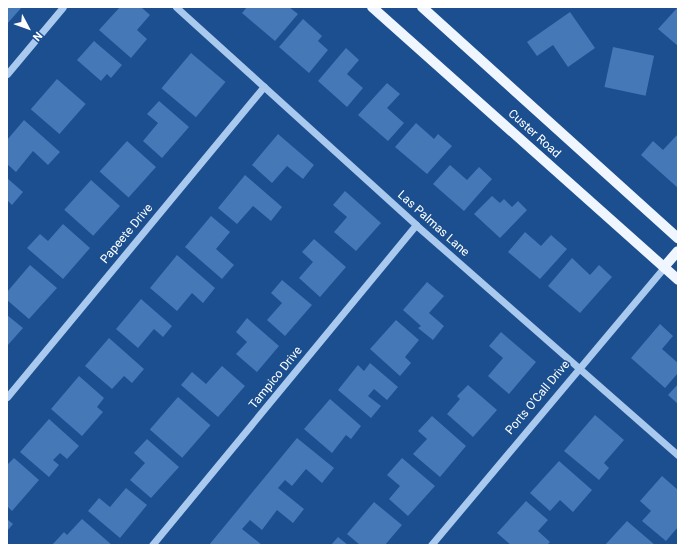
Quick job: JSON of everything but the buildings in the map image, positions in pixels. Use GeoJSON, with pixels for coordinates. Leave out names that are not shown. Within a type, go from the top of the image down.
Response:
{"type":"FeatureCollection","features":[{"type":"Feature","properties":{"kind":"main road","name":"Custer Road"},"geometry":{"type":"LineString","coordinates":[[372,7],[678,280]]}},
{"type":"Feature","properties":{"kind":"main road","name":"Custer Road"},"geometry":{"type":"LineString","coordinates":[[422,7],[678,238]]}},
{"type":"Feature","properties":{"kind":"main road"},"geometry":{"type":"LineString","coordinates":[[664,267],[678,251]]}},
{"type":"Feature","properties":{"kind":"street"},"geometry":{"type":"LineString","coordinates":[[7,74],[63,7]]}},
{"type":"Feature","properties":{"kind":"street","name":"Las Palmas Lane"},"geometry":{"type":"LineString","coordinates":[[176,7],[416,225],[678,455]]}},
{"type":"Feature","properties":{"kind":"street","name":"Papeete Drive"},"geometry":{"type":"LineString","coordinates":[[7,397],[264,86]]}},
{"type":"Feature","properties":{"kind":"street","name":"Tampico Drive"},"geometry":{"type":"LineString","coordinates":[[152,545],[416,225]]}},
{"type":"Feature","properties":{"kind":"street","name":"Ports O'Call Drive"},"geometry":{"type":"LineString","coordinates":[[431,545],[578,367],[664,267]]}}]}
